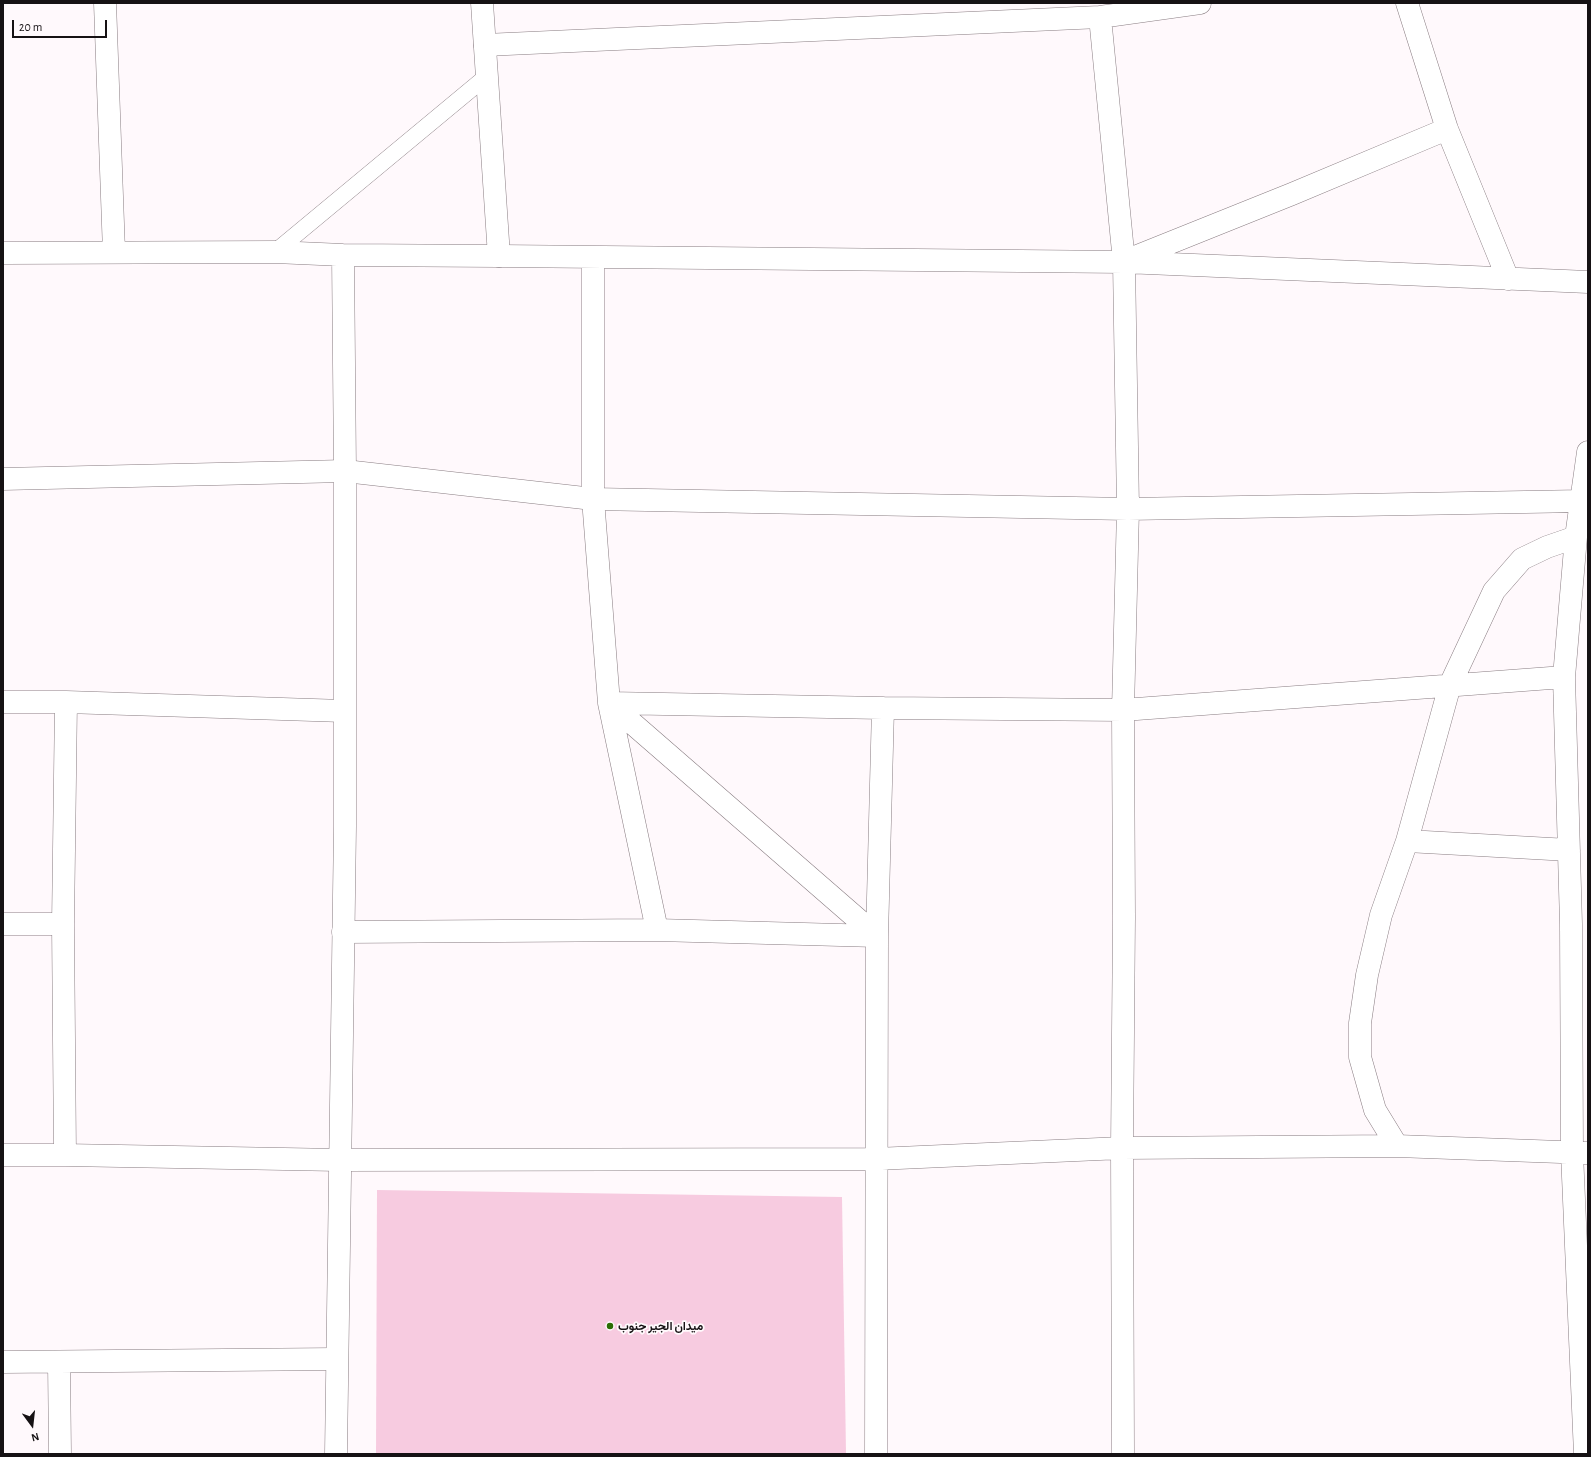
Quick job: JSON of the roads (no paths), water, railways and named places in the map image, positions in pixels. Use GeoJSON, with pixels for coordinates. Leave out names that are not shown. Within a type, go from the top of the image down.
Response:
{"type":"FeatureCollection","features":[{"type":"Feature","properties":{"kind":"street"},"geometry":{"type":"LineString","coordinates":[[105,3],[114,252]]}},
{"type":"Feature","properties":{"kind":"street"},"geometry":{"type":"LineString","coordinates":[[482,3],[499,256]]}},
{"type":"Feature","properties":{"kind":"street"},"geometry":{"type":"LineString","coordinates":[[485,45],[1100,17],[1200,3]]}},
{"type":"Feature","properties":{"kind":"street"},"geometry":{"type":"LineString","coordinates":[[1407,3],[1447,129],[1508,279]]}},
{"type":"Feature","properties":{"kind":"street"},"geometry":{"type":"LineString","coordinates":[[1100,17],[1124,262],[1128,509],[1123,710],[1123,1454]]}},
{"type":"Feature","properties":{"kind":"street"},"geometry":{"type":"LineString","coordinates":[[1124,262],[1447,129]]}},
{"type":"Feature","properties":{"kind":"street"},"geometry":{"type":"LineString","coordinates":[[3,253],[275,252],[343,255],[1124,262],[1588,282]]}},
{"type":"Feature","properties":{"kind":"street"},"geometry":{"type":"LineString","coordinates":[[336,1454],[342,932],[345,826],[345,471],[343,255]]}},
{"type":"Feature","properties":{"kind":"street"},"geometry":{"type":"LineString","coordinates":[[593,257],[593,499],[609,702],[657,930]]}},
{"type":"Feature","properties":{"kind":"street"},"geometry":{"type":"LineString","coordinates":[[1585,1454],[1580,1153],[1580,924],[1569,850],[1564,677],[1576,537],[1585,502],[1588,452]]}},
{"type":"Feature","properties":{"kind":"street"},"geometry":{"type":"LineString","coordinates":[[3,479],[345,471],[593,499],[1128,509],[1585,502]]}},
{"type":"Feature","properties":{"kind":"street"},"geometry":{"type":"LineString","coordinates":[[1397,1146],[1375,1110],[1360,1057],[1360,1023],[1367,975],[1381,915],[1407,840],[1450,685],[1494,591],[1522,559],[1547,547],[1576,537]]}},
{"type":"Feature","properties":{"kind":"street"},"geometry":{"type":"LineString","coordinates":[[609,702],[883,708],[1123,710],[1564,677]]}},
{"type":"Feature","properties":{"kind":"street"},"geometry":{"type":"LineString","coordinates":[[3,702],[66,702],[344,711]]}},
{"type":"Feature","properties":{"kind":"street"},"geometry":{"type":"LineString","coordinates":[[65,1155],[63,924],[66,702]]}},
{"type":"Feature","properties":{"kind":"street"},"geometry":{"type":"LineString","coordinates":[[609,702],[877,936]]}},
{"type":"Feature","properties":{"kind":"street"},"geometry":{"type":"LineString","coordinates":[[876,1454],[877,936],[883,708]]}},
{"type":"Feature","properties":{"kind":"street"},"geometry":{"type":"LineString","coordinates":[[1407,840],[1569,850]]}},
{"type":"Feature","properties":{"kind":"street"},"geometry":{"type":"LineString","coordinates":[[3,924],[63,924]]}},
{"type":"Feature","properties":{"kind":"street"},"geometry":{"type":"LineString","coordinates":[[342,932],[657,930],[877,936]]}},
{"type":"Feature","properties":{"kind":"street"},"geometry":{"type":"LineString","coordinates":[[3,1155],[340,1160],[876,1158],[1122,1148],[1397,1146],[1580,1153]]}},
{"type":"Feature","properties":{"kind":"street"},"geometry":{"type":"LineString","coordinates":[[3,1362],[336,1359]]}},
{"type":"Feature","properties":{"kind":"street"},"geometry":{"type":"LineString","coordinates":[[59,1362],[60,1454]]}},
{"type":"Feature","properties":{"kind":"lane"},"geometry":{"type":"LineString","coordinates":[[275,252],[487,76]]}},
{"type":"Feature","properties":{"kind":"place","name":"ميدان الجير جنوب"},"geometry":{"type":"Point","coordinates":[610,1326]}}]}
